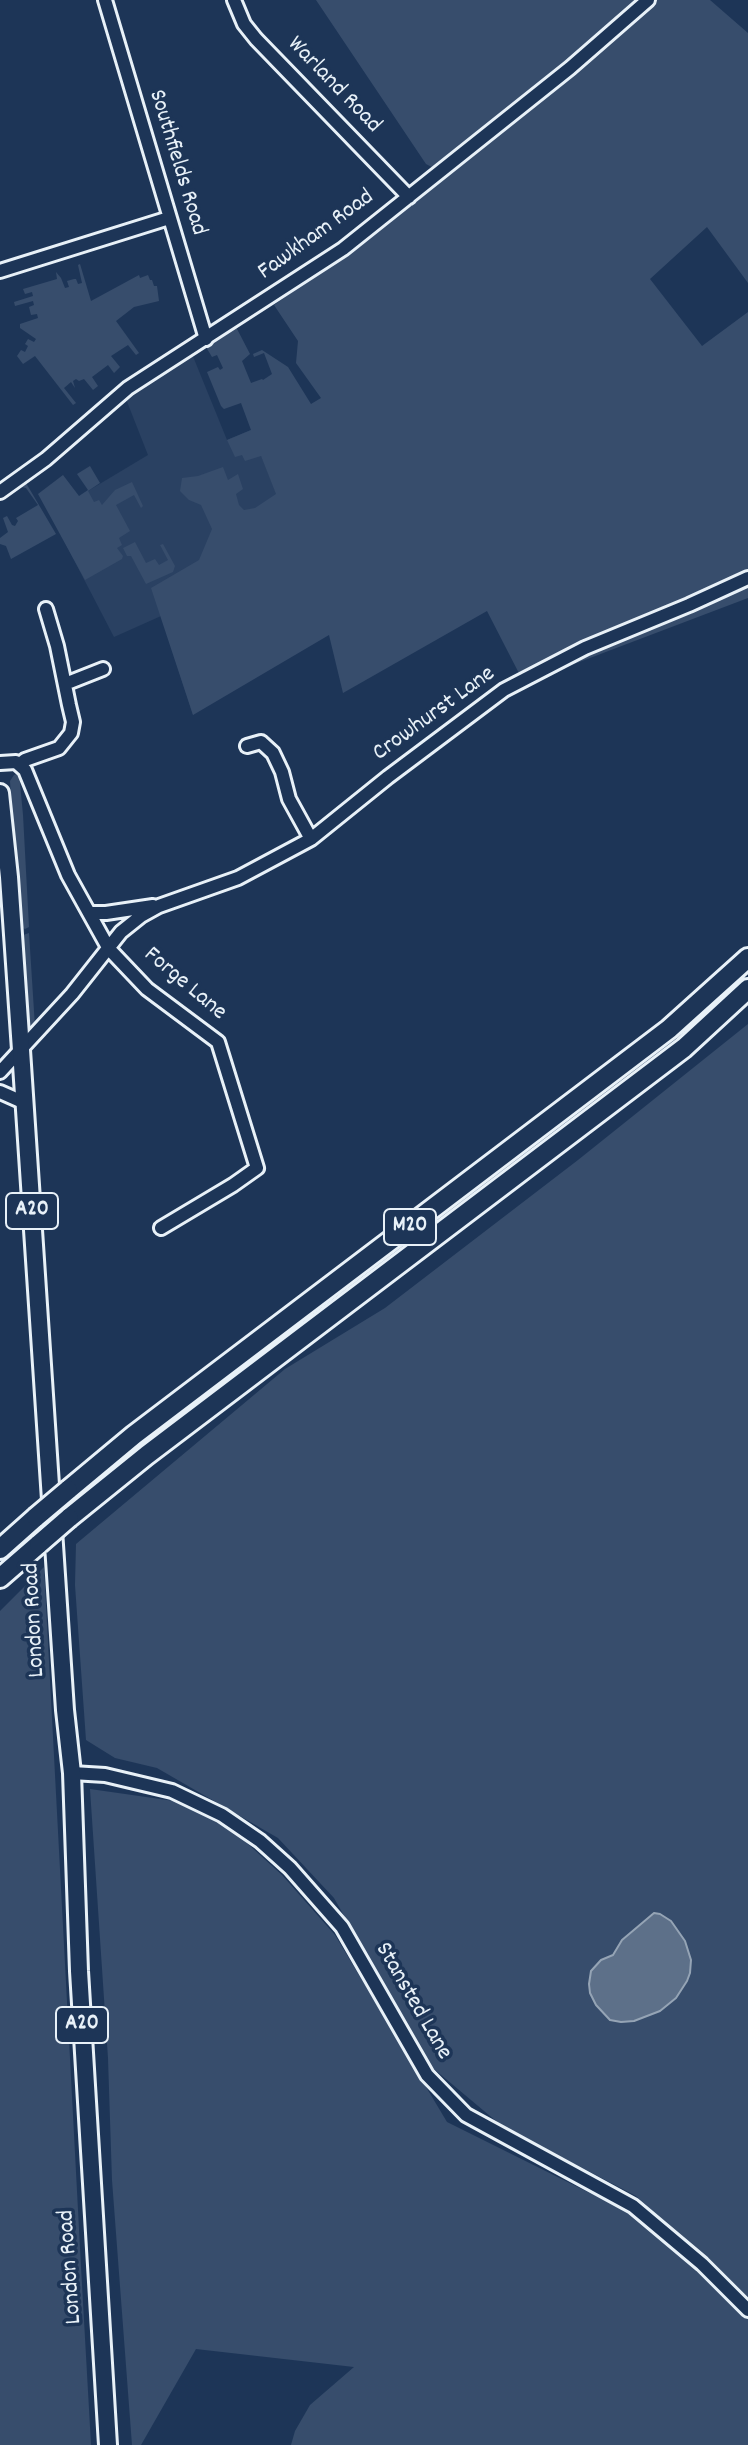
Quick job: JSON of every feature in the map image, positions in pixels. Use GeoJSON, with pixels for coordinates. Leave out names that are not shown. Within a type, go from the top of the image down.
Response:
{"type":"FeatureCollection","features":[{"type":"Feature","properties":{"kind":"highway","name":"M20"},"geometry":{"type":"LineString","coordinates":[[0,1549],[134,1435],[669,1029],[748,958]]}},
{"type":"Feature","properties":{"kind":"highway","name":"M20"},"geometry":{"type":"LineString","coordinates":[[0,1578],[160,1445],[684,1048],[748,989]]}},
{"type":"Feature","properties":{"kind":"main road","name":"London Road"},"geometry":{"type":"LineString","coordinates":[[0,793],[9,877],[65,1710],[72,1773],[79,1971],[108,2445]]}},
{"type":"Feature","properties":{"kind":"street","name":"Southfields Road"},"geometry":{"type":"LineString","coordinates":[[105,0],[206,339]]}},
{"type":"Feature","properties":{"kind":"street","name":"Warland Road"},"geometry":{"type":"LineString","coordinates":[[234,0],[244,24],[256,39],[409,197]]}},
{"type":"Feature","properties":{"kind":"street","name":"Fawkham Road"},"geometry":{"type":"LineString","coordinates":[[0,492],[46,459],[128,388],[343,249],[570,68],[648,0]]}},
{"type":"Feature","properties":{"kind":"street"},"geometry":{"type":"LineString","coordinates":[[0,271],[169,218]]}},
{"type":"Feature","properties":{"kind":"street","name":"Crowhurst Lane"},"geometry":{"type":"LineString","coordinates":[[0,1072],[72,994],[128,926],[159,906],[238,878],[311,839],[504,690],[585,648],[748,578]]}},
{"type":"Feature","properties":{"kind":"street"},"geometry":{"type":"LineString","coordinates":[[0,763],[20,764],[59,748],[70,737],[73,722],[46,609]]}},
{"type":"Feature","properties":{"kind":"street"},"geometry":{"type":"LineString","coordinates":[[40,639],[54,634]]}},
{"type":"Feature","properties":{"kind":"street"},"geometry":{"type":"LineString","coordinates":[[65,684],[103,669]]}},
{"type":"Feature","properties":{"kind":"street"},"geometry":{"type":"LineString","coordinates":[[247,746],[261,742],[273,753],[289,799],[311,839]]}},
{"type":"Feature","properties":{"kind":"street","name":"Forge Lane"},"geometry":{"type":"LineString","coordinates":[[20,764],[29,777],[68,875],[109,949],[147,989],[218,1042],[257,1168],[161,1228]]}},
{"type":"Feature","properties":{"kind":"street","name":"Crowhurst Lane"},"geometry":{"type":"LineString","coordinates":[[89,913],[159,906]]}},
{"type":"Feature","properties":{"kind":"street"},"geometry":{"type":"LineString","coordinates":[[0,1092],[25,1103]]}},
{"type":"Feature","properties":{"kind":"street","name":"Stansted Lane"},"geometry":{"type":"LineString","coordinates":[[72,1773],[105,1775],[172,1791],[222,1815],[260,1841],[290,1868],[342,1927],[427,2075],[466,2115],[633,2206],[702,2264],[748,2310]]}},
{"type":"Feature","properties":{"kind":"shaded area"},"geometry":{"type":"Polygon","coordinates":[[[316,0],[710,0],[748,33],[748,283],[707,227],[650,279],[702,346],[748,312],[748,598],[524,683],[487,611],[343,693],[329,635],[193,715],[151,588],[199,560],[212,529],[201,505],[189,500],[180,491],[182,478],[223,467],[228,480],[238,474],[243,489],[236,494],[244,510],[255,508],[276,494],[261,456],[245,461],[242,455],[235,457],[227,440],[251,430],[241,403],[224,409],[221,406],[207,372],[223,368],[217,355],[212,357],[206,347],[236,327],[250,354],[242,361],[251,383],[272,374],[264,353],[254,357],[253,354],[262,350],[288,367],[311,404],[321,398],[296,363],[298,341],[274,305],[348,253],[447,175],[426,164],[316,0]]]}},
{"type":"Feature","properties":{"kind":"shaded area"},"geometry":{"type":"Polygon","coordinates":[[[80,264],[91,301],[139,275],[140,278],[148,275],[157,286],[159,301],[134,307],[116,321],[139,353],[136,355],[128,345],[111,356],[120,367],[114,373],[108,365],[92,377],[98,386],[93,390],[84,379],[73,381],[75,388],[71,382],[64,388],[76,403],[73,405],[35,356],[23,364],[17,356],[21,350],[25,352],[28,339],[34,342],[36,339],[20,328],[20,324],[38,318],[37,314],[31,315],[29,307],[34,305],[33,301],[15,306],[14,302],[33,296],[32,292],[25,294],[23,289],[57,279],[56,272],[65,288],[69,287],[67,281],[76,279],[78,284],[82,283],[80,264]]]}},
{"type":"Feature","properties":{"kind":"shaded area"},"geometry":{"type":"Polygon","coordinates":[[[192,354],[227,440],[251,430],[283,510],[193,715],[161,616],[114,637],[61,535],[80,524],[88,491],[148,455],[126,399],[192,354]]]}},
{"type":"Feature","properties":{"kind":"shaded area"},"geometry":{"type":"Polygon","coordinates":[[[90,466],[100,483],[88,491],[94,502],[99,500],[102,505],[115,490],[132,482],[143,506],[141,508],[134,495],[116,505],[130,531],[119,538],[122,545],[117,548],[122,559],[85,580],[38,494],[63,475],[79,496],[88,490],[77,474],[90,466]]]}},
{"type":"Feature","properties":{"kind":"shaded area"},"geometry":{"type":"Polygon","coordinates":[[[26,483],[56,534],[11,559],[6,546],[0,544],[0,538],[8,532],[3,518],[7,516],[15,526],[16,518],[38,505],[26,488],[16,486],[26,483]]]}},
{"type":"Feature","properties":{"kind":"shaded area"},"geometry":{"type":"Polygon","coordinates":[[[135,542],[146,563],[155,559],[159,565],[168,560],[160,545],[163,544],[175,566],[173,572],[146,584],[131,556],[127,556],[123,548],[135,542]]]}},
{"type":"Feature","properties":{"kind":"shaded area"},"geometry":{"type":"Polygon","coordinates":[[[19,773],[29,927],[25,929],[19,926],[10,781],[19,773]]]}},
{"type":"Feature","properties":{"kind":"shaded area"},"geometry":{"type":"Polygon","coordinates":[[[29,933],[35,1027],[30,1031],[26,1029],[20,936],[29,933]]]}},
{"type":"Feature","properties":{"kind":"shaded area"},"geometry":{"type":"Polygon","coordinates":[[[748,1024],[748,2298],[636,2196],[502,2126],[428,2064],[334,1898],[278,1838],[157,1768],[115,1758],[86,1740],[75,1585],[76,1544],[285,1369],[385,1308],[748,1024]]]}},
{"type":"Feature","properties":{"kind":"shaded area"},"geometry":{"type":"Polygon","coordinates":[[[44,1567],[91,2445],[0,2445],[0,1611],[44,1567]]]}},
{"type":"Feature","properties":{"kind":"shaded area"},"geometry":{"type":"Polygon","coordinates":[[[90,1789],[174,1801],[227,1825],[282,1875],[335,1935],[447,2122],[634,2215],[748,2316],[748,2445],[291,2445],[310,2405],[354,2367],[196,2349],[141,2445],[132,2445],[112,2180],[108,2058],[90,1789]]]}},
{"type":"Feature","properties":{"kind":"shaded area"},"geometry":{"type":"Polygon","coordinates":[[[654,1913],[671,1921],[685,1941],[691,1960],[687,1981],[676,1998],[660,2011],[634,2021],[610,2020],[590,1993],[591,1971],[601,1960],[613,1955],[622,1940],[654,1913]]]}}]}
